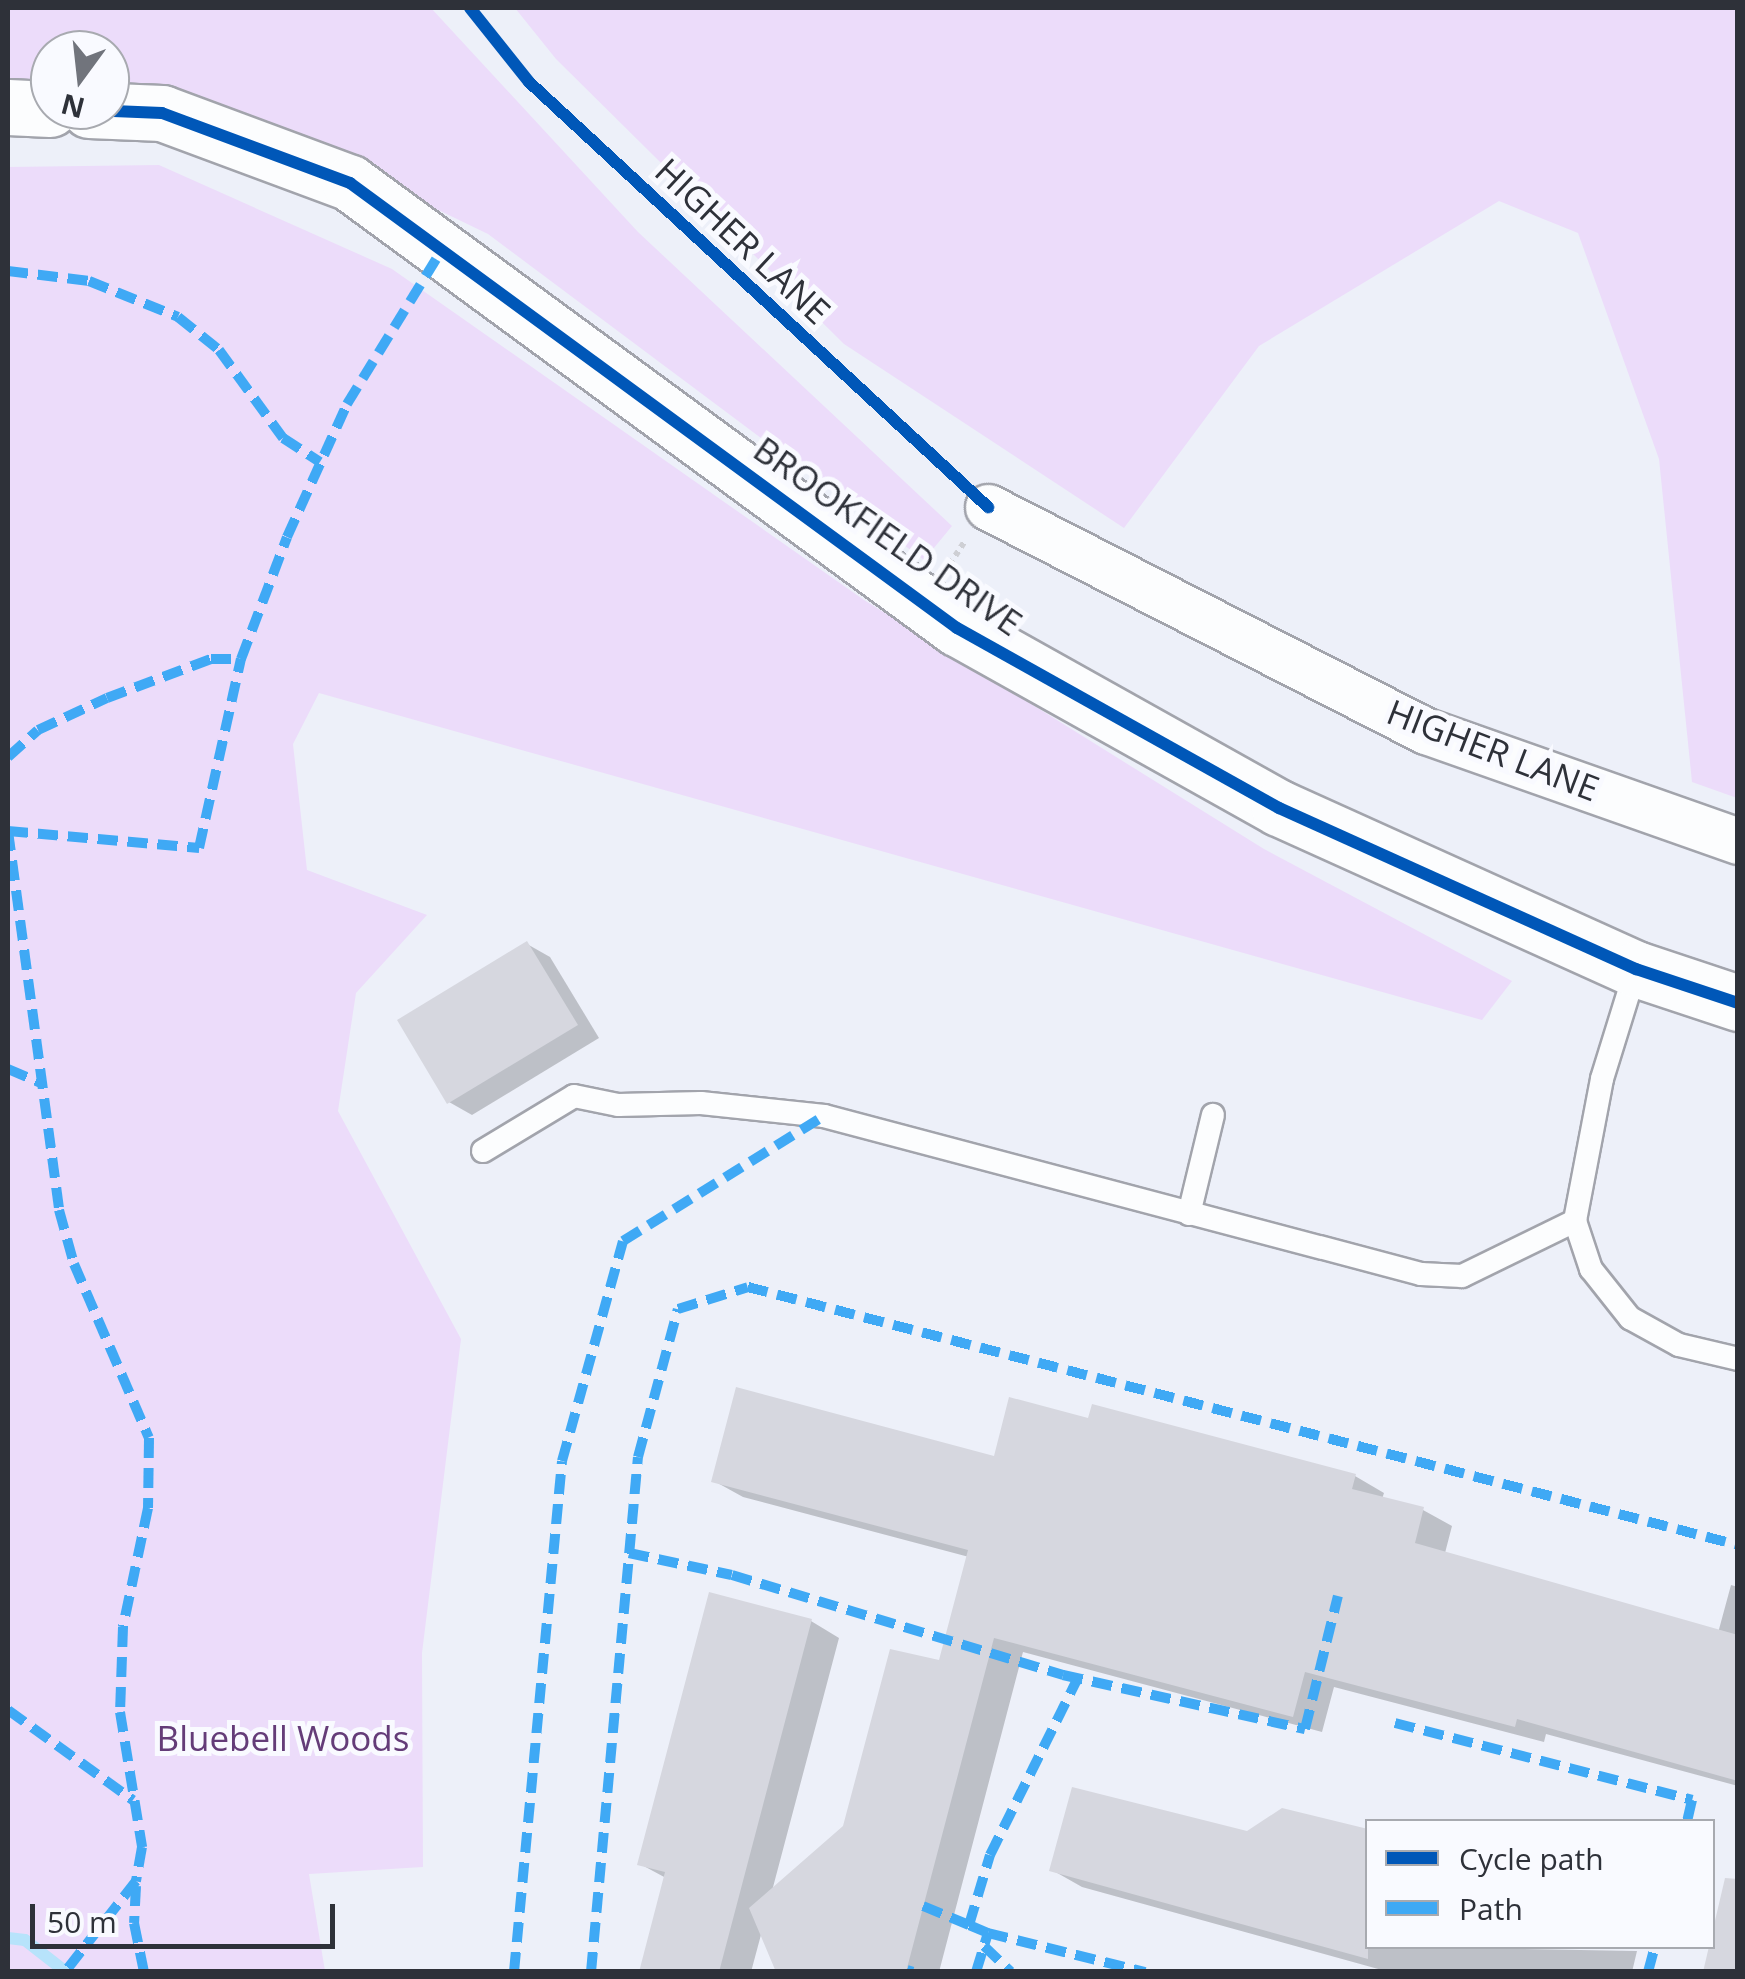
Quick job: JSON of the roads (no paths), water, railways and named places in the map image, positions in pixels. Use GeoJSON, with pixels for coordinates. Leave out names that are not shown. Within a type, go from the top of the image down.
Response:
{"type":"FeatureCollection","features":[{"type":"Feature","properties":{"kind":"street","name":"BROOKFIELD DRIVE"},"geometry":{"type":"LineString","coordinates":[[130,112],[162,113],[350,183],[924,604],[1278,808],[1636,969],[1738,1003]]}},
{"type":"Feature","properties":{"kind":"street","name":"HIGHER LANE"},"geometry":{"type":"LineString","coordinates":[[988,507],[1426,731],[1738,841]]}},
{"type":"Feature","properties":{"kind":"lane"},"geometry":{"type":"LineString","coordinates":[[1636,969],[1602,1079],[1575,1221],[1592,1270],[1630,1318],[1679,1345],[1738,1359]]}},
{"type":"Feature","properties":{"kind":"lane"},"geometry":{"type":"LineString","coordinates":[[483,1151],[574,1096],[618,1105],[701,1102],[824,1116],[1421,1274],[1462,1276],[1575,1221]]}},
{"type":"Feature","properties":{"kind":"lane"},"geometry":{"type":"LineString","coordinates":[[1189,1214],[1213,1116]]}},
{"type":"Feature","properties":{"kind":"waterway"},"geometry":{"type":"LineString","coordinates":[[8,1938],[25,1940],[66,1972]]}},
{"type":"Feature","properties":{"kind":"park label","name":"Bluebell Woods"},"geometry":{"type":"Point","coordinates":[283,1738]}}]}
